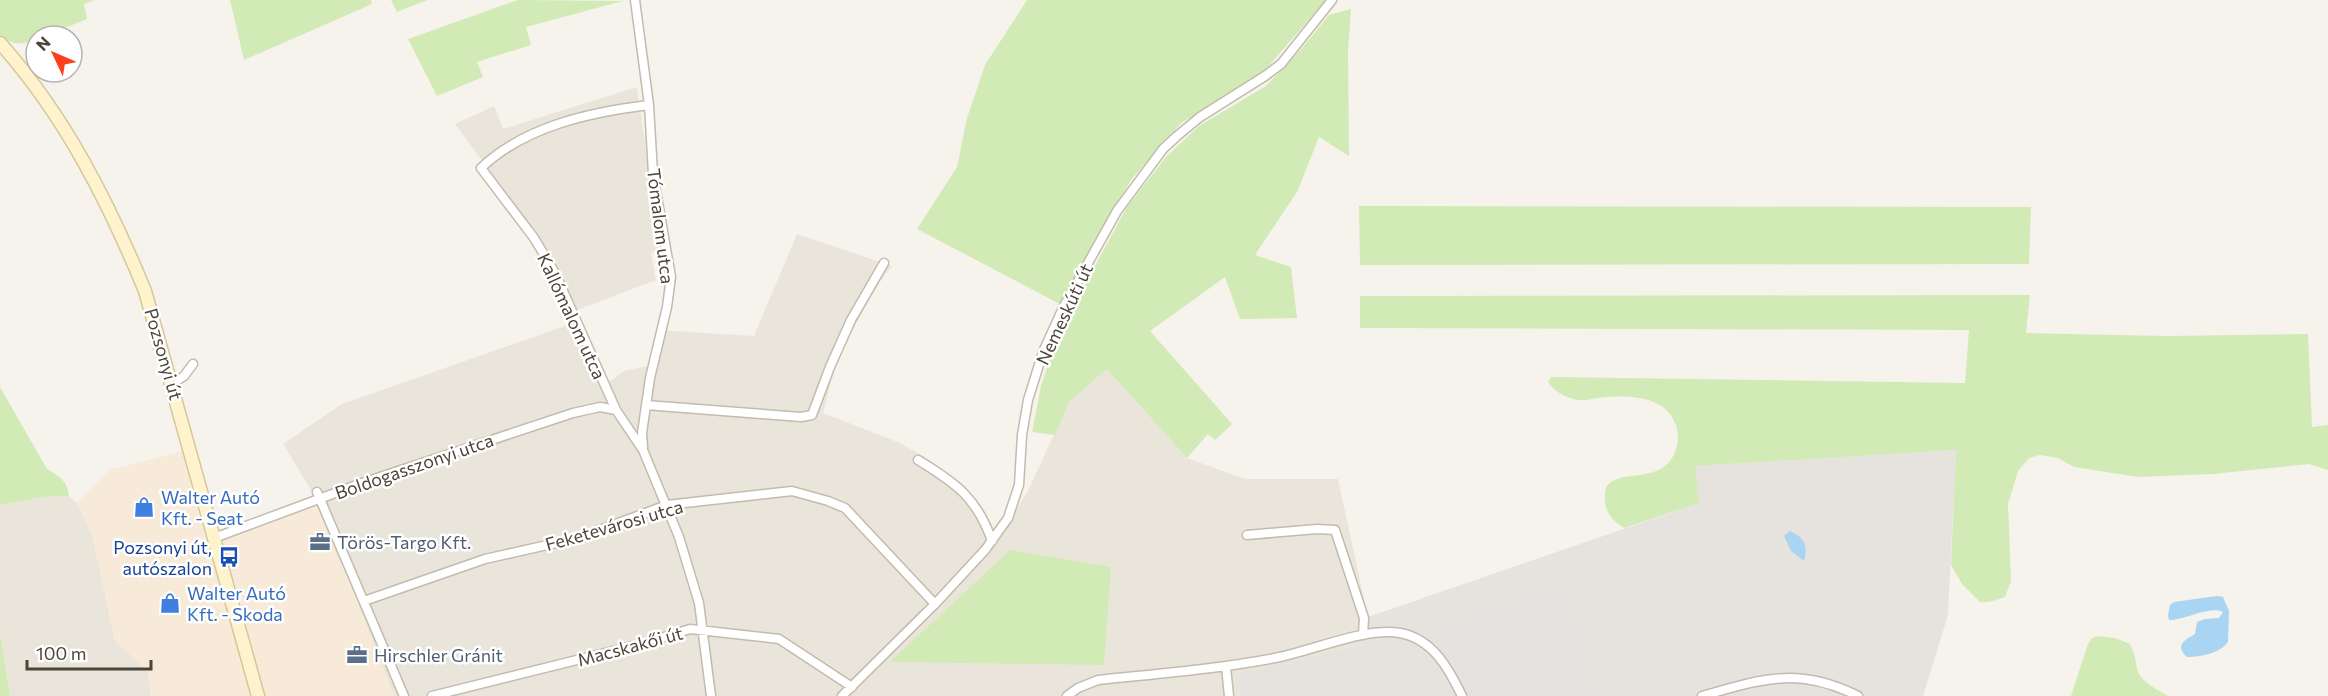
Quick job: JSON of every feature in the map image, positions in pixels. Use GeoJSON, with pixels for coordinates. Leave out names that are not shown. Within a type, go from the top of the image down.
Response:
{"type":"FeatureCollection","features":[{"type":"Feature","properties":{"kind":"main road","name":"Pozsonyi út"},"geometry":{"type":"LineString","coordinates":[[0,43],[64,127],[125,241],[145,291],[258,696]]}},
{"type":"Feature","properties":{"kind":"street","name":"Tómalom utca"},"geometry":{"type":"LineString","coordinates":[[635,0],[649,105],[653,174],[671,277],[667,307],[650,378],[642,433],[643,450]]}},
{"type":"Feature","properties":{"kind":"street","name":"Nemeskúti út"},"geometry":{"type":"LineString","coordinates":[[842,696],[935,604],[992,541],[1008,518],[1016,496],[1028,400],[1043,352],[1063,308],[1117,211],[1163,149],[1200,117],[1281,64],[1332,0]]}},
{"type":"Feature","properties":{"kind":"street","name":"Kallómalom utca"},"geometry":{"type":"LineString","coordinates":[[616,410],[555,273],[534,238],[481,168],[504,149],[555,126],[600,112],[649,105]]}},
{"type":"Feature","properties":{"kind":"street"},"geometry":{"type":"LineString","coordinates":[[646,405],[801,417],[812,415],[851,320],[884,263]]}},
{"type":"Feature","properties":{"kind":"street"},"geometry":{"type":"LineString","coordinates":[[172,384],[181,379],[193,364]]}},
{"type":"Feature","properties":{"kind":"street","name":"Boldogasszonyi utca"},"geometry":{"type":"LineString","coordinates":[[214,538],[319,495],[581,411],[600,407],[616,410]]}},
{"type":"Feature","properties":{"kind":"street","name":"Tómalom utca"},"geometry":{"type":"LineString","coordinates":[[616,410],[643,450],[667,505],[688,564],[699,603],[711,696]]}},
{"type":"Feature","properties":{"kind":"street"},"geometry":{"type":"LineString","coordinates":[[918,460],[956,484],[969,496],[980,512],[992,541]]}},
{"type":"Feature","properties":{"kind":"street","name":"Feketevárosi utca"},"geometry":{"type":"LineString","coordinates":[[364,601],[485,559],[578,538],[667,505],[792,491],[844,508],[935,604]]}},
{"type":"Feature","properties":{"kind":"street"},"geometry":{"type":"LineString","coordinates":[[319,495],[404,696]]}},
{"type":"Feature","properties":{"kind":"street"},"geometry":{"type":"LineString","coordinates":[[1247,536],[1317,529],[1335,530],[1364,618],[1363,635]]}},
{"type":"Feature","properties":{"kind":"street","name":"Macskakői út"},"geometry":{"type":"LineString","coordinates":[[432,696],[645,644],[690,629],[779,639],[852,687]]}},
{"type":"Feature","properties":{"kind":"street"},"geometry":{"type":"LineString","coordinates":[[1066,696],[1098,680],[1226,667],[1278,658],[1363,635],[1400,633],[1413,638],[1443,660],[1462,696]]}},
{"type":"Feature","properties":{"kind":"street"},"geometry":{"type":"LineString","coordinates":[[1226,667],[1229,696]]}},
{"type":"Feature","properties":{"kind":"street"},"geometry":{"type":"LineString","coordinates":[[1702,696],[1758,680],[1802,677],[1858,696]]}},
{"type":"Feature","properties":{"kind":"shaded area"},"geometry":{"type":"Polygon","coordinates":[[[637,87],[660,250],[651,253],[656,280],[577,310],[557,265],[542,241],[455,124],[494,106],[503,129],[637,87]]]}},
{"type":"Feature","properties":{"kind":"shaded area"},"geometry":{"type":"Polygon","coordinates":[[[797,234],[892,266],[879,283],[838,356],[823,413],[900,443],[923,456],[965,487],[981,505],[998,537],[1028,491],[1069,402],[1107,369],[1187,458],[1245,479],[1338,479],[1368,617],[1365,644],[1238,673],[1240,696],[394,696],[319,503],[283,444],[342,404],[568,325],[577,347],[591,341],[609,382],[624,371],[648,366],[657,330],[754,336],[797,234]]]}},
{"type":"Feature","properties":{"kind":"shaded area"},"geometry":{"type":"Polygon","coordinates":[[[1956,450],[1948,615],[1923,696],[1240,696],[1238,673],[1364,644],[1368,617],[1699,503],[1694,466],[1956,450]]]}},
{"type":"Feature","properties":{"kind":"shaded area"},"geometry":{"type":"Polygon","coordinates":[[[182,451],[206,542],[319,503],[394,696],[151,696],[148,671],[115,641],[93,539],[77,503],[110,470],[182,451]]]}},
{"type":"Feature","properties":{"kind":"shaded area"},"geometry":{"type":"Polygon","coordinates":[[[69,496],[77,503],[93,539],[115,641],[148,671],[151,696],[10,696],[0,633],[0,505],[43,497],[69,496]]]}},
{"type":"Feature","properties":{"kind":"shaded area"},"geometry":{"type":"Polygon","coordinates":[[[1564,591],[1595,696],[1467,696],[1435,628],[1564,591]]]}},
{"type":"Feature","properties":{"kind":"green space"},"geometry":{"type":"Polygon","coordinates":[[[0,0],[95,0],[84,4],[87,19],[75,24],[24,24],[24,43],[22,43],[9,41],[0,35],[0,0]]]}},
{"type":"Feature","properties":{"kind":"green space"},"geometry":{"type":"Polygon","coordinates":[[[230,0],[371,0],[372,4],[244,60],[230,0]]]}},
{"type":"Feature","properties":{"kind":"green space"},"geometry":{"type":"Polygon","coordinates":[[[391,0],[427,0],[397,12],[391,0]]]}},
{"type":"Feature","properties":{"kind":"green space"},"geometry":{"type":"Polygon","coordinates":[[[518,0],[623,1],[526,27],[531,45],[477,62],[483,77],[437,96],[408,39],[518,0]]]}},
{"type":"Feature","properties":{"kind":"green space"},"geometry":{"type":"Polygon","coordinates":[[[1027,0],[1326,0],[1260,76],[1181,123],[1131,180],[1060,304],[917,229],[957,167],[967,118],[985,65],[1027,0]]]}},
{"type":"Feature","properties":{"kind":"green space"},"geometry":{"type":"Polygon","coordinates":[[[1351,9],[1348,50],[1349,156],[1319,137],[1297,192],[1255,255],[1291,267],[1297,318],[1240,319],[1225,277],[1150,331],[1232,424],[1215,440],[1208,434],[1187,458],[1107,369],[1069,402],[1055,435],[1032,432],[1041,386],[1058,334],[1127,207],[1165,158],[1199,126],[1266,86],[1329,15],[1351,9]]]}},
{"type":"Feature","properties":{"kind":"green space"},"geometry":{"type":"Polygon","coordinates":[[[1359,206],[2031,207],[2029,264],[1360,265],[1359,206]]]}},
{"type":"Feature","properties":{"kind":"green space"},"geometry":{"type":"Polygon","coordinates":[[[2030,295],[2026,333],[2167,336],[2308,334],[2312,427],[2328,425],[2328,470],[2309,464],[2213,474],[2138,477],[2074,467],[2058,458],[2040,455],[2029,458],[2018,471],[2008,504],[2011,581],[2005,597],[1980,602],[1962,584],[1951,565],[1956,450],[1695,466],[1699,503],[1624,528],[1610,516],[1605,500],[1606,487],[1612,481],[1620,478],[1657,471],[1672,458],[1678,436],[1670,413],[1662,406],[1642,398],[1575,399],[1557,391],[1548,382],[1551,377],[1555,377],[1965,383],[1969,330],[1360,328],[1360,296],[2030,295]]]}},
{"type":"Feature","properties":{"kind":"green space"},"geometry":{"type":"Polygon","coordinates":[[[0,387],[47,469],[56,474],[67,486],[69,496],[43,497],[0,505],[0,387]]]}},
{"type":"Feature","properties":{"kind":"green space"},"geometry":{"type":"Polygon","coordinates":[[[1010,550],[1111,567],[1104,665],[890,662],[1010,550]]]}},
{"type":"Feature","properties":{"kind":"green space"},"geometry":{"type":"Polygon","coordinates":[[[0,633],[10,696],[0,696],[0,633]]]}},
{"type":"Feature","properties":{"kind":"green space"},"geometry":{"type":"Polygon","coordinates":[[[2098,636],[2115,638],[2130,644],[2140,676],[2168,696],[2071,696],[2088,644],[2092,638],[2098,636]]]}},
{"type":"Feature","properties":{"kind":"water"},"geometry":{"type":"Polygon","coordinates":[[[1790,531],[1799,536],[1804,543],[1806,551],[1804,561],[1791,551],[1784,536],[1790,531]]]}},
{"type":"Feature","properties":{"kind":"water"},"geometry":{"type":"Polygon","coordinates":[[[2223,597],[2229,611],[2228,642],[2210,654],[2187,657],[2181,646],[2195,634],[2197,622],[2219,618],[2223,612],[2204,611],[2169,620],[2170,605],[2174,602],[2223,597]]]}},
{"type":"Feature","properties":{"kind":"place","name":"Walter Autó Kft. - Seat"},"geometry":{"type":"Point","coordinates":[144,507]}},
{"type":"Feature","properties":{"kind":"place","name":"Törös-Targo Kft."},"geometry":{"type":"Point","coordinates":[320,542]}},
{"type":"Feature","properties":{"kind":"place","name":"Pozsonyi út, autószalon"},"geometry":{"type":"Point","coordinates":[229,557]}},
{"type":"Feature","properties":{"kind":"place","name":"Walter Autó Kft. - Skoda"},"geometry":{"type":"Point","coordinates":[170,603]}},
{"type":"Feature","properties":{"kind":"place","name":"Hirschler Gránit"},"geometry":{"type":"Point","coordinates":[357,655]}}]}
